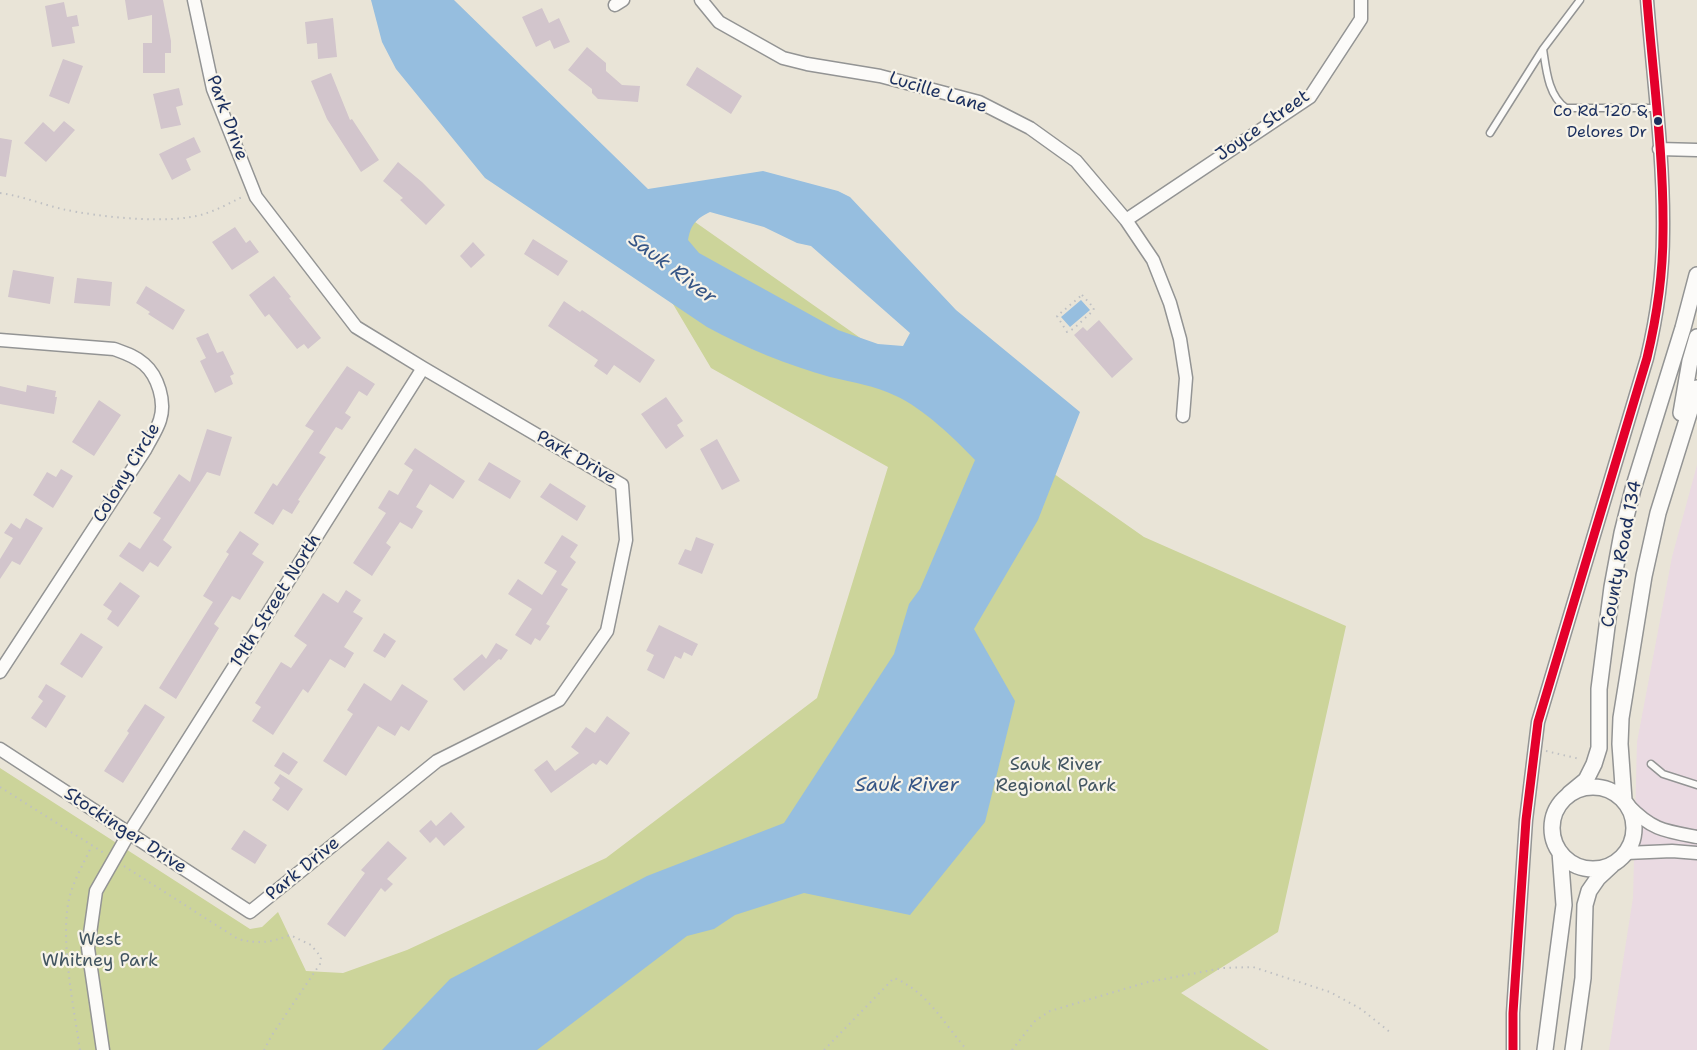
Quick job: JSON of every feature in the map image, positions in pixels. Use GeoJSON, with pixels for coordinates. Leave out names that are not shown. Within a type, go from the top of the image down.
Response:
{"type":"FeatureCollection","features":[{"type":"Feature","properties":{"kind":"street","name":"Park Drive"},"geometry":{"type":"LineString","coordinates":[[194,0],[213,89],[256,196],[356,327],[423,369],[622,485],[626,540],[607,631],[560,700],[437,761],[250,912]]}},
{"type":"Feature","properties":{"kind":"street","name":"Lucille Lane"},"geometry":{"type":"LineString","coordinates":[[701,0],[719,22],[783,58],[880,76],[979,102],[1030,128],[1076,161],[1125,220],[1153,260],[1170,303],[1180,339],[1186,378],[1183,416]]}},
{"type":"Feature","properties":{"kind":"street","name":"Joyce Street"},"geometry":{"type":"LineString","coordinates":[[1125,220],[1310,97],[1361,20],[1361,0]]}},
{"type":"Feature","properties":{"kind":"street"},"geometry":{"type":"LineString","coordinates":[[1513,1050],[1526,820],[1535,748],[1545,699],[1647,358],[1657,315],[1663,231],[1647,0]]}},
{"type":"Feature","properties":{"kind":"street"},"geometry":{"type":"LineString","coordinates":[[1659,149],[1697,150]]}},
{"type":"Feature","properties":{"kind":"street","name":"County Road 134"},"geometry":{"type":"LineString","coordinates":[[1569,794],[1586,780],[1599,748],[1600,677],[1622,533],[1697,275]]}},
{"type":"Feature","properties":{"kind":"street"},"geometry":{"type":"LineString","coordinates":[[1672,469],[1690,361],[1697,337]]}},
{"type":"Feature","properties":{"kind":"street","name":"Colony Circle"},"geometry":{"type":"LineString","coordinates":[[0,340],[114,349],[130,355],[145,365],[156,380],[162,400],[161,420],[145,450],[0,672]]}},
{"type":"Feature","properties":{"kind":"street","name":"19th Street North"},"geometry":{"type":"LineString","coordinates":[[103,1050],[88,948],[96,891],[129,833],[423,369]]}},
{"type":"Feature","properties":{"kind":"street","name":"County Road 134"},"geometry":{"type":"LineString","coordinates":[[1626,803],[1620,744],[1621,718],[1644,576],[1658,513],[1697,388]]}},
{"type":"Feature","properties":{"kind":"street","name":"Stockinger Drive"},"geometry":{"type":"LineString","coordinates":[[0,749],[250,912]]}},
{"type":"Feature","properties":{"kind":"street"},"geometry":{"type":"LineString","coordinates":[[1614,864],[1596,868],[1579,867],[1568,861],[1560,852],[1554,841],[1552,828],[1554,815],[1560,803],[1569,794],[1586,787],[1603,787],[1615,792],[1644,822],[1670,832],[1697,837]]}},
{"type":"Feature","properties":{"kind":"street"},"geometry":{"type":"LineString","coordinates":[[1573,1050],[1583,978],[1585,905],[1589,891],[1598,878],[1626,853],[1632,842],[1635,830],[1634,818],[1626,803]]}},
{"type":"Feature","properties":{"kind":"street"},"geometry":{"type":"LineString","coordinates":[[1626,853],[1672,851],[1697,853]]}},
{"type":"Feature","properties":{"kind":"street"},"geometry":{"type":"LineString","coordinates":[[1545,1050],[1564,905],[1560,852]]}},
{"type":"Feature","properties":{"kind":"lane"},"geometry":{"type":"LineString","coordinates":[[1490,133],[1543,49],[1580,0]]}},
{"type":"Feature","properties":{"kind":"lane"},"geometry":{"type":"LineString","coordinates":[[1543,49],[1549,82],[1561,105],[1566,108],[1656,108]]}},
{"type":"Feature","properties":{"kind":"lane"},"geometry":{"type":"LineString","coordinates":[[1651,764],[1664,774],[1697,785]]}},
{"type":"Feature","properties":{"kind":"path"},"geometry":{"type":"LineString","coordinates":[[0,193],[99,216],[134,218],[176,218],[203,214],[243,197],[256,196]]}},
{"type":"Feature","properties":{"kind":"path"},"geometry":{"type":"LineString","coordinates":[[1082,295],[1094,308],[1067,332],[1057,316],[1082,295]]}},
{"type":"Feature","properties":{"kind":"path"},"geometry":{"type":"LineString","coordinates":[[1535,748],[1580,759]]}},
{"type":"Feature","properties":{"kind":"path"},"geometry":{"type":"LineString","coordinates":[[0,787],[238,939],[255,944],[290,935],[317,951],[321,957],[320,964],[264,1050]]}},
{"type":"Feature","properties":{"kind":"path"},"geometry":{"type":"LineString","coordinates":[[81,1050],[70,984],[66,919],[70,893],[92,845]]}},
{"type":"Feature","properties":{"kind":"path"},"geometry":{"type":"LineString","coordinates":[[1011,1050],[1035,1021],[1050,1011],[1148,982],[1223,968],[1253,967],[1330,992],[1361,1009],[1391,1034]]}},
{"type":"Feature","properties":{"kind":"path"},"geometry":{"type":"LineString","coordinates":[[824,1050],[894,978],[909,984],[924,996],[967,1050]]}},
{"type":"Feature","properties":{"kind":"shaded area"},"geometry":{"type":"Polygon","coordinates":[[[1697,465],[1697,1050],[1609,1050],[1633,898],[1637,742],[1672,557],[1697,465]]]}},
{"type":"Feature","properties":{"kind":"green space","name":"Sauk River Regional Park"},"geometry":{"type":"Polygon","coordinates":[[[648,189],[1144,537],[1346,626],[1278,932],[1181,993],[1269,1050],[0,1050],[0,768],[250,929],[262,927],[278,912],[306,971],[343,973],[407,950],[606,858],[817,698],[888,467],[711,368],[670,299],[648,189]]]}},
{"type":"Feature","properties":{"kind":"water","name":"Sauk River"},"geometry":{"type":"Polygon","coordinates":[[[371,0],[454,0],[648,189],[763,171],[838,191],[850,197],[956,310],[1080,412],[1038,520],[974,629],[1015,701],[985,822],[910,915],[804,893],[735,915],[714,929],[687,936],[537,1050],[382,1050],[450,979],[647,876],[784,823],[894,654],[909,604],[920,589],[975,460],[928,416],[888,392],[830,377],[782,361],[707,327],[485,178],[396,69],[382,42],[371,0]],[[710,212],[695,223],[688,240],[699,253],[838,330],[878,344],[903,346],[910,333],[811,246],[797,243],[764,227],[710,212]]]}},
{"type":"Feature","properties":{"kind":"water"},"geometry":{"type":"Polygon","coordinates":[[[1081,300],[1090,310],[1070,327],[1061,317],[1081,300]]]}},
{"type":"Feature","properties":{"kind":"building"},"geometry":{"type":"Polygon","coordinates":[[[125,0],[163,0],[171,41],[171,53],[165,53],[165,73],[143,73],[143,43],[152,43],[152,15],[128,20],[125,0]]]}},
{"type":"Feature","properties":{"kind":"building"},"geometry":{"type":"Polygon","coordinates":[[[64,2],[67,17],[77,15],[79,26],[72,27],[75,43],[52,47],[45,6],[64,2]]]}},
{"type":"Feature","properties":{"kind":"building"},"geometry":{"type":"Polygon","coordinates":[[[542,8],[549,23],[559,18],[570,42],[554,49],[550,40],[536,47],[522,17],[542,8]]]}},
{"type":"Feature","properties":{"kind":"building"},"geometry":{"type":"Polygon","coordinates":[[[333,18],[337,57],[318,59],[317,43],[307,44],[305,22],[333,18]]]}},
{"type":"Feature","properties":{"kind":"building"},"geometry":{"type":"Polygon","coordinates":[[[587,47],[606,63],[606,71],[622,85],[640,86],[638,102],[598,99],[592,93],[592,89],[568,70],[587,47]]]}},
{"type":"Feature","properties":{"kind":"building"},"geometry":{"type":"Polygon","coordinates":[[[63,59],[83,66],[69,104],[49,96],[63,59]]]}},
{"type":"Feature","properties":{"kind":"building"},"geometry":{"type":"Polygon","coordinates":[[[697,67],[742,96],[731,114],[686,85],[697,67]]]}},
{"type":"Feature","properties":{"kind":"building"},"geometry":{"type":"Polygon","coordinates":[[[331,73],[350,120],[352,119],[379,160],[361,172],[327,119],[311,81],[331,73]]]}},
{"type":"Feature","properties":{"kind":"building"},"geometry":{"type":"Polygon","coordinates":[[[179,88],[183,105],[176,107],[181,125],[161,129],[153,94],[179,88]]]}},
{"type":"Feature","properties":{"kind":"building"},"geometry":{"type":"Polygon","coordinates":[[[64,121],[75,130],[46,162],[24,143],[43,122],[54,132],[64,121]]]}},
{"type":"Feature","properties":{"kind":"building"},"geometry":{"type":"Polygon","coordinates":[[[194,137],[201,152],[186,159],[191,170],[172,180],[159,154],[194,137]]]}},
{"type":"Feature","properties":{"kind":"building"},"geometry":{"type":"Polygon","coordinates":[[[0,138],[12,140],[6,177],[0,176],[0,138]]]}},
{"type":"Feature","properties":{"kind":"building"},"geometry":{"type":"Polygon","coordinates":[[[398,162],[445,205],[426,225],[400,200],[403,198],[383,181],[398,162]]]}},
{"type":"Feature","properties":{"kind":"building"},"geometry":{"type":"Polygon","coordinates":[[[235,227],[246,243],[250,240],[259,252],[232,270],[212,242],[235,227]]]}},
{"type":"Feature","properties":{"kind":"building"},"geometry":{"type":"Polygon","coordinates":[[[533,239],[568,261],[558,276],[524,254],[533,239]]]}},
{"type":"Feature","properties":{"kind":"building"},"geometry":{"type":"Polygon","coordinates":[[[473,242],[485,255],[471,268],[460,256],[473,242]]]}},
{"type":"Feature","properties":{"kind":"building"},"geometry":{"type":"Polygon","coordinates":[[[13,270],[54,277],[50,304],[8,297],[13,270]]]}},
{"type":"Feature","properties":{"kind":"building"},"geometry":{"type":"Polygon","coordinates":[[[274,276],[321,338],[308,349],[304,344],[297,349],[269,314],[265,317],[249,295],[274,276]]]}},
{"type":"Feature","properties":{"kind":"building"},"geometry":{"type":"Polygon","coordinates":[[[77,278],[112,282],[110,306],[74,303],[77,278]]]}},
{"type":"Feature","properties":{"kind":"building"},"geometry":{"type":"Polygon","coordinates":[[[146,286],[185,310],[173,330],[148,314],[150,312],[136,303],[146,286]]]}},
{"type":"Feature","properties":{"kind":"building"},"geometry":{"type":"Polygon","coordinates":[[[564,301],[580,312],[582,310],[655,360],[640,383],[614,365],[607,375],[594,366],[598,360],[548,326],[564,301]]]}},
{"type":"Feature","properties":{"kind":"building"},"geometry":{"type":"Polygon","coordinates":[[[1099,320],[1133,359],[1112,378],[1074,335],[1083,327],[1087,331],[1099,320]]]}},
{"type":"Feature","properties":{"kind":"building"},"geometry":{"type":"Polygon","coordinates":[[[208,333],[217,353],[223,351],[234,374],[230,376],[233,384],[215,393],[200,361],[206,358],[196,338],[208,333]]]}},
{"type":"Feature","properties":{"kind":"building"},"geometry":{"type":"Polygon","coordinates":[[[347,366],[375,384],[367,396],[359,391],[345,413],[351,417],[342,430],[336,427],[319,453],[326,457],[298,500],[300,501],[292,514],[283,509],[273,525],[254,513],[273,483],[277,486],[314,431],[305,426],[347,366]]]}},
{"type":"Feature","properties":{"kind":"building"},"geometry":{"type":"Polygon","coordinates":[[[27,385],[56,391],[54,414],[0,404],[0,386],[26,392],[27,385]]]}},
{"type":"Feature","properties":{"kind":"building"},"geometry":{"type":"Polygon","coordinates":[[[666,397],[683,421],[677,425],[684,436],[666,449],[641,414],[666,397]]]}},
{"type":"Feature","properties":{"kind":"building"},"geometry":{"type":"Polygon","coordinates":[[[99,400],[121,415],[94,456],[72,442],[99,400]]]}},
{"type":"Feature","properties":{"kind":"building"},"geometry":{"type":"Polygon","coordinates":[[[207,429],[232,437],[220,476],[207,472],[163,540],[172,547],[158,567],[150,562],[143,572],[119,556],[129,542],[140,549],[161,518],[153,513],[179,474],[190,482],[207,429]]]}},
{"type":"Feature","properties":{"kind":"building"},"geometry":{"type":"Polygon","coordinates":[[[717,439],[740,481],[722,490],[700,449],[717,439]]]}},
{"type":"Feature","properties":{"kind":"building"},"geometry":{"type":"Polygon","coordinates":[[[415,448],[465,481],[453,499],[430,484],[416,507],[423,511],[412,529],[400,522],[386,543],[391,547],[372,576],[353,563],[386,513],[378,508],[389,490],[398,495],[413,470],[404,464],[415,448]]]}},
{"type":"Feature","properties":{"kind":"building"},"geometry":{"type":"Polygon","coordinates":[[[489,462],[521,481],[510,499],[478,480],[489,462]]]}},
{"type":"Feature","properties":{"kind":"building"},"geometry":{"type":"Polygon","coordinates":[[[61,469],[73,476],[53,508],[33,495],[47,472],[56,477],[61,469]]]}},
{"type":"Feature","properties":{"kind":"building"},"geometry":{"type":"Polygon","coordinates":[[[550,483],[586,506],[577,521],[540,497],[550,483]]]}},
{"type":"Feature","properties":{"kind":"building"},"geometry":{"type":"Polygon","coordinates":[[[26,518],[43,528],[20,565],[12,561],[0,579],[0,559],[13,538],[4,533],[11,523],[20,529],[26,518]]]}},
{"type":"Feature","properties":{"kind":"building"},"geometry":{"type":"Polygon","coordinates":[[[240,531],[259,544],[252,554],[264,562],[240,600],[232,596],[214,624],[219,628],[176,699],[159,688],[213,602],[203,596],[229,554],[226,552],[240,531]]]}},
{"type":"Feature","properties":{"kind":"building"},"geometry":{"type":"Polygon","coordinates":[[[562,535],[578,545],[570,557],[576,562],[561,585],[568,589],[546,624],[550,626],[540,641],[535,638],[531,645],[515,635],[532,609],[508,594],[518,579],[542,595],[557,571],[544,563],[562,535]]]}},
{"type":"Feature","properties":{"kind":"building"},"geometry":{"type":"Polygon","coordinates":[[[696,537],[714,544],[702,574],[678,564],[685,549],[691,551],[696,537]]]}},
{"type":"Feature","properties":{"kind":"building"},"geometry":{"type":"Polygon","coordinates":[[[120,582],[140,596],[118,627],[107,619],[112,611],[103,605],[120,582]]]}},
{"type":"Feature","properties":{"kind":"building"},"geometry":{"type":"Polygon","coordinates":[[[346,590],[361,600],[353,612],[363,618],[344,647],[354,653],[345,668],[330,659],[308,693],[303,689],[273,735],[252,721],[261,707],[255,703],[281,662],[291,668],[307,645],[294,636],[323,593],[338,603],[346,590]]]}},
{"type":"Feature","properties":{"kind":"building"},"geometry":{"type":"Polygon","coordinates":[[[659,625],[698,644],[692,656],[684,652],[681,659],[675,656],[664,679],[647,670],[654,655],[646,651],[659,625]]]}},
{"type":"Feature","properties":{"kind":"building"},"geometry":{"type":"Polygon","coordinates":[[[81,633],[103,647],[82,678],[60,664],[81,633]]]}},
{"type":"Feature","properties":{"kind":"building"},"geometry":{"type":"Polygon","coordinates":[[[384,633],[396,641],[385,658],[373,651],[384,633]]]}},
{"type":"Feature","properties":{"kind":"building"},"geometry":{"type":"Polygon","coordinates":[[[496,643],[508,650],[501,660],[499,659],[464,691],[453,679],[482,654],[486,659],[496,643]]]}},
{"type":"Feature","properties":{"kind":"building"},"geometry":{"type":"Polygon","coordinates":[[[364,683],[391,701],[402,684],[428,701],[409,731],[401,726],[395,736],[378,726],[346,776],[323,761],[353,714],[347,710],[364,683]]]}},
{"type":"Feature","properties":{"kind":"building"},"geometry":{"type":"Polygon","coordinates":[[[46,684],[66,696],[46,728],[31,718],[43,701],[38,697],[46,684]]]}},
{"type":"Feature","properties":{"kind":"building"},"geometry":{"type":"Polygon","coordinates":[[[145,704],[165,717],[123,783],[104,771],[145,704]]]}},
{"type":"Feature","properties":{"kind":"building"},"geometry":{"type":"Polygon","coordinates":[[[607,716],[630,733],[607,765],[600,760],[596,765],[593,763],[551,793],[534,770],[547,760],[555,771],[579,753],[571,747],[586,727],[595,733],[607,716]]]}},
{"type":"Feature","properties":{"kind":"building"},"geometry":{"type":"Polygon","coordinates":[[[283,752],[298,762],[289,775],[274,766],[283,752]]]}},
{"type":"Feature","properties":{"kind":"building"},"geometry":{"type":"Polygon","coordinates":[[[280,774],[303,789],[288,811],[272,800],[280,788],[274,783],[280,774]]]}},
{"type":"Feature","properties":{"kind":"building"},"geometry":{"type":"Polygon","coordinates":[[[451,812],[465,827],[444,846],[436,837],[430,843],[419,831],[431,820],[436,826],[451,812]]]}},
{"type":"Feature","properties":{"kind":"building"},"geometry":{"type":"Polygon","coordinates":[[[244,830],[267,845],[255,864],[231,849],[244,830]]]}},
{"type":"Feature","properties":{"kind":"building"},"geometry":{"type":"Polygon","coordinates":[[[388,841],[407,858],[387,879],[393,884],[385,892],[381,888],[345,937],[327,924],[365,873],[361,870],[388,841]]]}},
{"type":"Feature","properties":{"kind":"transit line"},"geometry":{"type":"LineString","coordinates":[[1513,1050],[1513,1013],[1526,820],[1538,722],[1647,358],[1659,295],[1663,248],[1662,174],[1647,0]]}},
{"type":"Feature","properties":{"kind":"place","name":"Co Rd 120 & Delores Dr"},"geometry":{"type":"Point","coordinates":[1658,121]}},
{"type":"Feature","properties":{"kind":"park label","name":"West Whitney Park"},"geometry":{"type":"Point","coordinates":[100,950]}}]}
